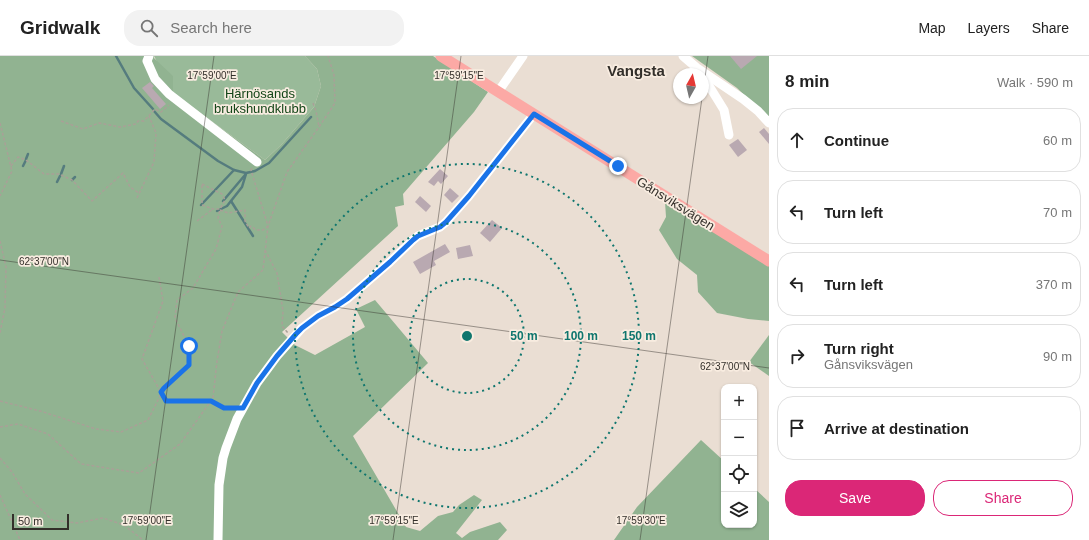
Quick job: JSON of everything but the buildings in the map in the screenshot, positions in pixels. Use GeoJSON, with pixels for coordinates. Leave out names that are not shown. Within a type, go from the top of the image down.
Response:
{"type":"FeatureCollection","features":[{"type":"Feature","properties":{"kind":"main road","name":"Gånsviksvägen"},"geometry":{"type":"LineString","coordinates":[[441,56],[769,261]]}},
{"type":"Feature","properties":{"kind":"street"},"geometry":{"type":"LineString","coordinates":[[149,56],[147,61],[155,79],[169,94],[257,162]]}},
{"type":"Feature","properties":{"kind":"street"},"geometry":{"type":"LineString","coordinates":[[498,92],[523,56]]}},
{"type":"Feature","properties":{"kind":"street"},"geometry":{"type":"LineString","coordinates":[[683,56],[696,68]]}},
{"type":"Feature","properties":{"kind":"street"},"geometry":{"type":"LineString","coordinates":[[709,78],[743,98],[769,123]]}},
{"type":"Feature","properties":{"kind":"street"},"geometry":{"type":"LineString","coordinates":[[709,86],[724,110],[729,135]]}},
{"type":"Feature","properties":{"kind":"street"},"geometry":{"type":"LineString","coordinates":[[218,540],[219,485],[222,464],[230,436],[257,383],[292,338],[302,328],[318,316],[347,299],[418,236],[440,227],[446,222],[469,196],[534,114]]}},
{"type":"Feature","properties":{"kind":"path"},"geometry":{"type":"LineString","coordinates":[[0,427],[18,424],[48,434],[81,464],[139,473],[180,444],[213,398],[222,331],[238,292],[263,270],[268,226],[287,172],[335,103],[334,75],[328,56]]}},
{"type":"Feature","properties":{"kind":"path"},"geometry":{"type":"LineString","coordinates":[[61,121],[83,129],[99,124],[120,127],[136,124],[138,121],[144,122],[155,109],[161,112],[175,99]]}},
{"type":"Feature","properties":{"kind":"path"},"geometry":{"type":"LineString","coordinates":[[313,103],[319,127]]}},
{"type":"Feature","properties":{"kind":"path"},"geometry":{"type":"LineString","coordinates":[[137,198],[154,162],[156,133],[149,116]]}},
{"type":"Feature","properties":{"kind":"path"},"geometry":{"type":"LineString","coordinates":[[0,123],[12,171],[0,196]]}},
{"type":"Feature","properties":{"kind":"path"},"geometry":{"type":"LineString","coordinates":[[11,166],[18,158],[26,160],[44,174],[59,174],[72,180],[92,201],[123,173],[130,187],[140,193]]}},
{"type":"Feature","properties":{"kind":"path"},"geometry":{"type":"LineString","coordinates":[[251,170],[268,226]]}},
{"type":"Feature","properties":{"kind":"path"},"geometry":{"type":"LineString","coordinates":[[0,401],[40,411],[96,429],[120,432],[148,420],[161,392],[189,365],[189,346],[175,318],[177,300],[193,288],[216,249],[222,226],[218,218],[220,209],[225,199],[222,194],[202,184],[202,204],[220,209],[228,213],[245,210],[245,221],[249,228],[251,226],[256,230],[263,230],[268,226]]}},
{"type":"Feature","properties":{"kind":"path"},"geometry":{"type":"LineString","coordinates":[[197,221],[213,208]]}},
{"type":"Feature","properties":{"kind":"path"},"geometry":{"type":"LineString","coordinates":[[0,241],[6,267],[6,308],[0,333]]}},
{"type":"Feature","properties":{"kind":"path"},"geometry":{"type":"LineString","coordinates":[[265,250],[277,273],[283,311],[282,326],[292,338]]}},
{"type":"Feature","properties":{"kind":"path"},"geometry":{"type":"LineString","coordinates":[[159,276],[163,301],[142,359],[166,401],[211,401],[224,408],[243,408]]}},
{"type":"Feature","properties":{"kind":"path"},"geometry":{"type":"LineString","coordinates":[[0,458],[12,472],[25,494],[52,520],[77,523],[103,518],[124,525],[143,540]]}},
{"type":"Feature","properties":{"kind":"path"},"geometry":{"type":"LineString","coordinates":[[0,495],[20,540]]}},
{"type":"Feature","properties":{"kind":"green space"},"geometry":{"type":"Polygon","coordinates":[[[0,56],[154,56],[154,58],[173,76],[173,93],[265,160],[282,144],[314,107],[321,86],[317,69],[305,56],[433,56],[488,92],[474,112],[403,194],[404,205],[395,207],[398,226],[282,332],[295,345],[315,355],[365,327],[356,309],[375,300],[428,363],[353,436],[406,527],[420,531],[438,516],[453,512],[459,505],[474,495],[482,500],[456,533],[462,538],[470,532],[500,522],[507,530],[498,540],[0,540],[0,56]]]}},
{"type":"Feature","properties":{"kind":"green space","name":"Härnösands brukshundklubb"},"geometry":{"type":"Polygon","coordinates":[[[154,56],[305,56],[317,69],[321,86],[314,107],[282,144],[265,160],[173,93],[154,56]]]}},
{"type":"Feature","properties":{"kind":"green space"},"geometry":{"type":"Polygon","coordinates":[[[692,56],[769,56],[769,119],[737,88],[692,56]]]}},
{"type":"Feature","properties":{"kind":"green space"},"geometry":{"type":"Polygon","coordinates":[[[665,202],[769,264],[769,321],[748,319],[717,313],[698,292],[697,275],[677,259],[659,230],[666,217],[665,202]]]}},
{"type":"Feature","properties":{"kind":"green space"},"geometry":{"type":"Polygon","coordinates":[[[769,335],[769,376],[749,362],[769,335]]]}},
{"type":"Feature","properties":{"kind":"green space"},"geometry":{"type":"Polygon","coordinates":[[[701,440],[721,458],[721,528],[757,528],[757,491],[769,502],[769,540],[614,540],[637,507],[701,440]]]}},
{"type":"Feature","properties":{"kind":"waterway"},"geometry":{"type":"LineString","coordinates":[[116,56],[134,88],[153,109]]}},
{"type":"Feature","properties":{"kind":"waterway"},"geometry":{"type":"LineString","coordinates":[[154,111],[161,119],[218,161],[234,170],[246,173],[255,171],[269,163],[311,117]]}},
{"type":"Feature","properties":{"kind":"waterway"},"geometry":{"type":"LineString","coordinates":[[26,159],[28,154]]}},
{"type":"Feature","properties":{"kind":"waterway"},"geometry":{"type":"LineString","coordinates":[[23,166],[26,160]]}},
{"type":"Feature","properties":{"kind":"waterway"},"geometry":{"type":"LineString","coordinates":[[61,174],[64,166]]}},
{"type":"Feature","properties":{"kind":"waterway"},"geometry":{"type":"LineString","coordinates":[[201,205],[234,170]]}},
{"type":"Feature","properties":{"kind":"waterway"},"geometry":{"type":"LineString","coordinates":[[217,211],[227,206],[242,187],[246,174]]}},
{"type":"Feature","properties":{"kind":"waterway"},"geometry":{"type":"LineString","coordinates":[[223,201],[245,175]]}},
{"type":"Feature","properties":{"kind":"waterway"},"geometry":{"type":"LineString","coordinates":[[57,182],[60,176]]}},
{"type":"Feature","properties":{"kind":"waterway"},"geometry":{"type":"LineString","coordinates":[[72,180],[75,177]]}},
{"type":"Feature","properties":{"kind":"waterway"},"geometry":{"type":"LineString","coordinates":[[231,201],[253,236]]}},
{"type":"Feature","properties":{"kind":"district","name":"Vangsta"},"geometry":{"type":"Point","coordinates":[636,71]}},
{"type":"Feature","properties":{"kind":"route"},"geometry":{"type":"LineString","coordinates":[[189,346],[189,365],[161,392],[166,401],[211,401],[224,408],[243,408],[257,383],[296,334],[318,316],[347,299],[418,236],[440,227],[446,222],[469,196],[534,114],[618,166]]}}]}
